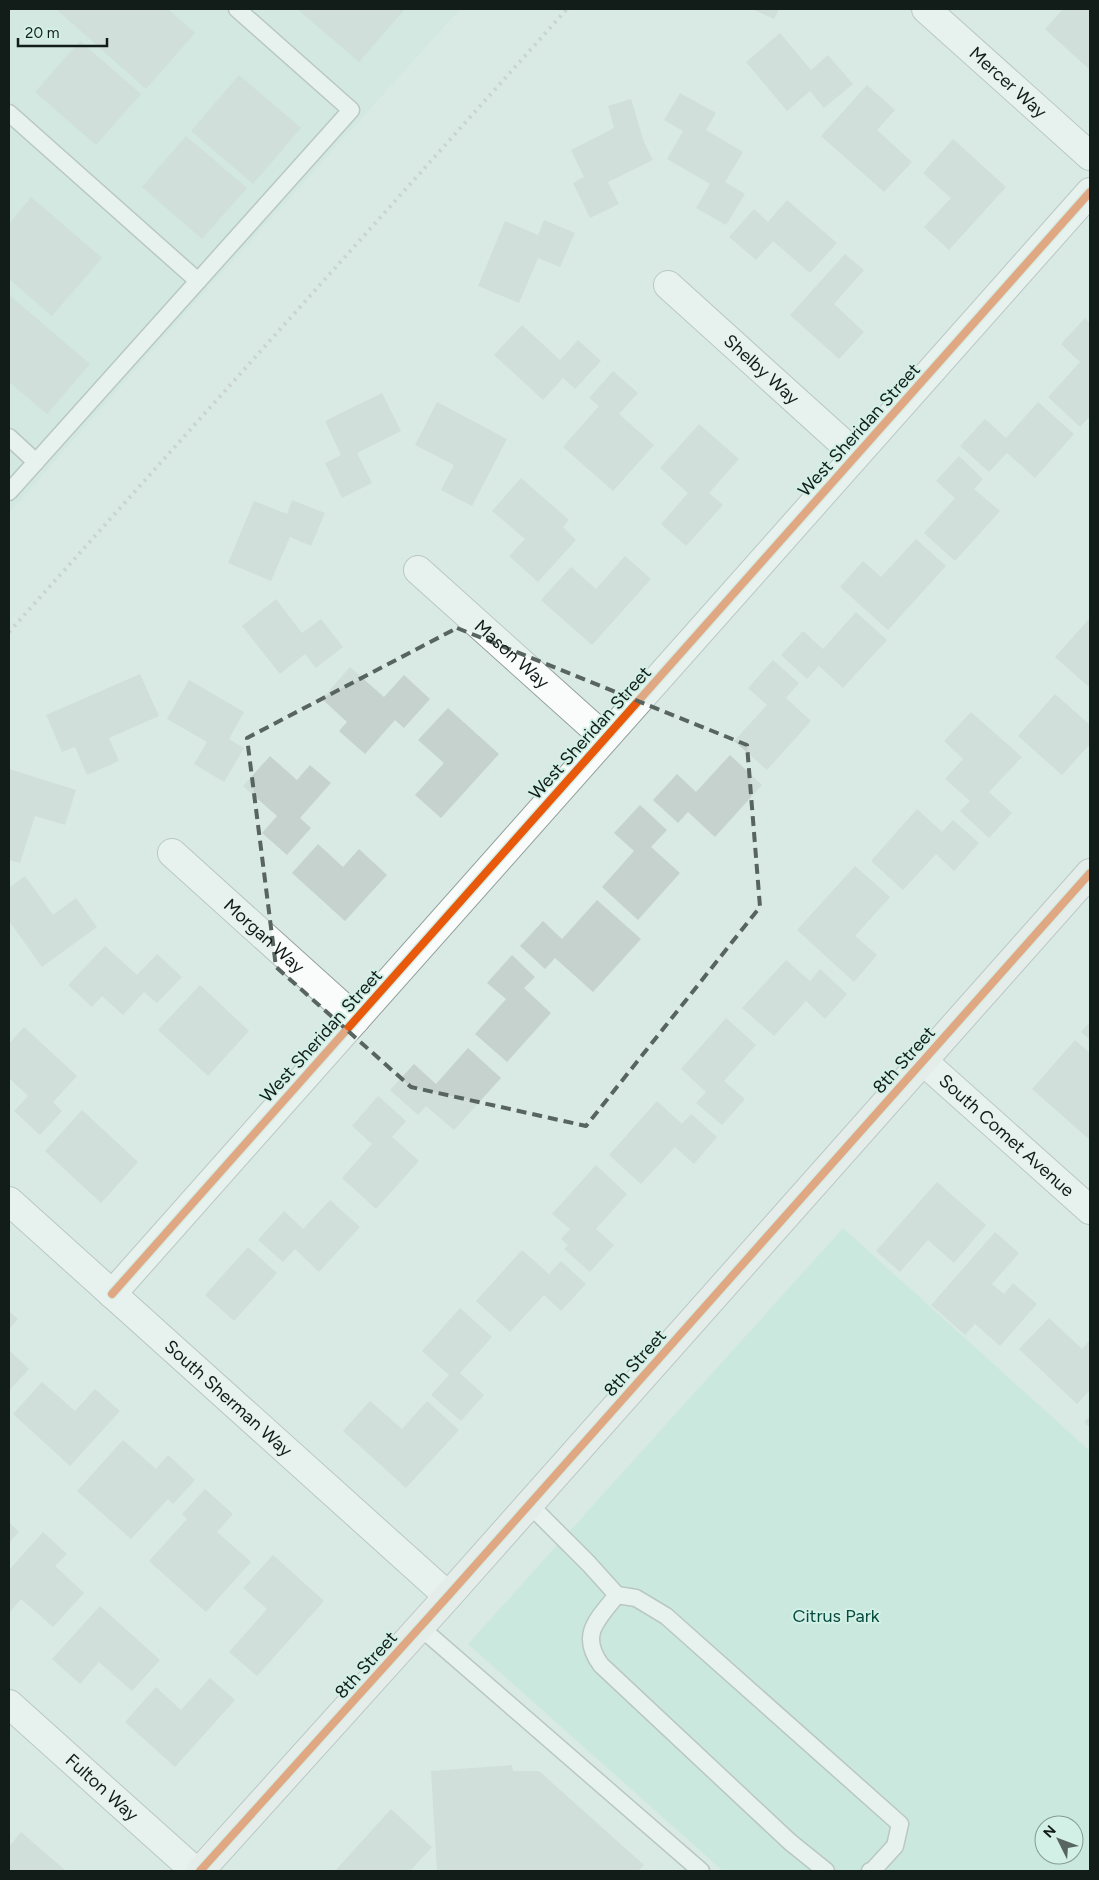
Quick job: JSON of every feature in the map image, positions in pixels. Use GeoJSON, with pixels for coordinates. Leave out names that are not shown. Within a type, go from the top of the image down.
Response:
{"type":"FeatureCollection","features":[{"type":"Feature","properties":{"kind":"street","name":"Mercer Way"},"geometry":{"type":"LineString","coordinates":[[926,9],[1090,156]]}},
{"type":"Feature","properties":{"kind":"street","name":"West Sheridan Street"},"geometry":{"type":"LineString","coordinates":[[112,1294],[1090,192]]}},
{"type":"Feature","properties":{"kind":"street","name":"Shelby Way"},"geometry":{"type":"LineString","coordinates":[[668,286],[856,455]]}},
{"type":"Feature","properties":{"kind":"street","name":"Mason Way"},"geometry":{"type":"LineString","coordinates":[[418,570],[605,738]]}},
{"type":"Feature","properties":{"kind":"street","name":"Morgan Way"},"geometry":{"type":"LineString","coordinates":[[172,853],[356,1019]]}},
{"type":"Feature","properties":{"kind":"street","name":"8th Street"},"geometry":{"type":"LineString","coordinates":[[200,1871],[448,1596],[1090,873]]}},
{"type":"Feature","properties":{"kind":"street","name":"South Comet Avenue"},"geometry":{"type":"LineString","coordinates":[[923,1061],[1090,1210]]}},
{"type":"Feature","properties":{"kind":"street","name":"South Sherman Way"},"geometry":{"type":"LineString","coordinates":[[9,1201],[448,1596]]}},
{"type":"Feature","properties":{"kind":"street","name":"Fulton Way"},"geometry":{"type":"LineString","coordinates":[[9,1704],[195,1871]]}},
{"type":"Feature","properties":{"kind":"lane"},"geometry":{"type":"LineString","coordinates":[[9,492],[351,110],[238,9]]}},
{"type":"Feature","properties":{"kind":"lane"},"geometry":{"type":"LineString","coordinates":[[9,113],[198,281]]}},
{"type":"Feature","properties":{"kind":"lane"},"geometry":{"type":"LineString","coordinates":[[9,437],[36,462]]}},
{"type":"Feature","properties":{"kind":"lane"},"geometry":{"type":"LineString","coordinates":[[530,1504],[617,1595],[636,1598],[666,1616],[900,1824],[895,1846],[870,1871]]}},
{"type":"Feature","properties":{"kind":"lane"},"geometry":{"type":"LineString","coordinates":[[617,1595],[594,1623],[590,1637],[594,1655],[601,1666],[790,1842],[826,1871]]}},
{"type":"Feature","properties":{"kind":"lane"},"geometry":{"type":"LineString","coordinates":[[420,1627],[701,1871]]}},
{"type":"Feature","properties":{"kind":"highlighted area"},"geometry":{"type":"Polygon","coordinates":[[[457,628],[747,745],[760,907],[586,1126],[411,1087],[276,967],[247,738],[457,628]]]}},
{"type":"Feature","properties":{"kind":"shaded area"},"geometry":{"type":"Polygon","coordinates":[[[9,9],[460,9],[164,337],[9,513],[9,9]]]}},
{"type":"Feature","properties":{"kind":"green space","name":"Citrus Park"},"geometry":{"type":"Polygon","coordinates":[[[843,1228],[1090,1451],[1090,1871],[723,1871],[468,1644],[843,1228]]]}},
{"type":"Feature","properties":{"kind":"building"},"geometry":{"type":"Polygon","coordinates":[[[56,9],[168,9],[195,33],[146,89],[56,9]]]}},
{"type":"Feature","properties":{"kind":"building"},"geometry":{"type":"Polygon","coordinates":[[[297,9],[405,9],[359,62],[297,9]]]}},
{"type":"Feature","properties":{"kind":"building"},"geometry":{"type":"Polygon","coordinates":[[[752,9],[779,9],[774,19],[752,9]]]}},
{"type":"Feature","properties":{"kind":"building"},"geometry":{"type":"Polygon","coordinates":[[[1063,9],[1090,9],[1090,70],[1045,29],[1063,9]]]}},
{"type":"Feature","properties":{"kind":"building"},"geometry":{"type":"Polygon","coordinates":[[[780,33],[811,70],[828,55],[853,84],[824,108],[810,91],[787,111],[746,62],[780,33]]]}},
{"type":"Feature","properties":{"kind":"building"},"geometry":{"type":"Polygon","coordinates":[[[80,41],[141,94],[96,145],[35,92],[80,41]]]}},
{"type":"Feature","properties":{"kind":"building"},"geometry":{"type":"Polygon","coordinates":[[[239,75],[301,128],[253,184],[191,131],[239,75]]]}},
{"type":"Feature","properties":{"kind":"building"},"geometry":{"type":"Polygon","coordinates":[[[867,85],[895,110],[877,130],[912,162],[884,192],[821,136],[867,85]]]}},
{"type":"Feature","properties":{"kind":"building"},"geometry":{"type":"Polygon","coordinates":[[[680,93],[716,113],[706,130],[743,152],[725,182],[745,194],[726,225],[696,208],[710,184],[667,159],[683,131],[664,120],[680,93]]]}},
{"type":"Feature","properties":{"kind":"building"},"geometry":{"type":"Polygon","coordinates":[[[631,99],[644,142],[653,160],[608,182],[619,204],[590,218],[573,183],[584,177],[571,150],[614,128],[608,106],[631,99]]]}},
{"type":"Feature","properties":{"kind":"building"},"geometry":{"type":"Polygon","coordinates":[[[186,136],[247,188],[202,239],[142,187],[186,136]]]}},
{"type":"Feature","properties":{"kind":"building"},"geometry":{"type":"Polygon","coordinates":[[[953,139],[1006,187],[949,250],[924,227],[951,198],[923,173],[953,139]]]}},
{"type":"Feature","properties":{"kind":"building"},"geometry":{"type":"Polygon","coordinates":[[[31,197],[102,258],[52,316],[9,279],[9,224],[31,197]]]}},
{"type":"Feature","properties":{"kind":"building"},"geometry":{"type":"Polygon","coordinates":[[[787,200],[837,243],[810,273],[773,241],[756,260],[729,237],[754,209],[768,222],[787,200]]]}},
{"type":"Feature","properties":{"kind":"building"},"geometry":{"type":"Polygon","coordinates":[[[544,220],[575,233],[560,267],[538,258],[519,303],[478,286],[505,221],[538,235],[544,220]]]}},
{"type":"Feature","properties":{"kind":"building"},"geometry":{"type":"Polygon","coordinates":[[[845,254],[864,270],[834,304],[864,332],[839,359],[790,315],[845,254]]]}},
{"type":"Feature","properties":{"kind":"building"},"geometry":{"type":"Polygon","coordinates":[[[9,295],[90,364],[47,414],[9,382],[9,295]]]}},
{"type":"Feature","properties":{"kind":"building"},"geometry":{"type":"Polygon","coordinates":[[[1085,318],[1090,323],[1090,416],[1080,427],[1048,397],[1080,362],[1061,344],[1085,318]]]}},
{"type":"Feature","properties":{"kind":"building"},"geometry":{"type":"Polygon","coordinates":[[[522,325],[560,360],[578,340],[601,361],[575,389],[563,378],[543,400],[494,355],[522,325]]]}},
{"type":"Feature","properties":{"kind":"building"},"geometry":{"type":"Polygon","coordinates":[[[613,371],[638,393],[619,414],[654,445],[613,491],[563,447],[599,406],[589,398],[613,371]]]}},
{"type":"Feature","properties":{"kind":"building"},"geometry":{"type":"Polygon","coordinates":[[[382,393],[401,431],[357,453],[372,483],[342,498],[325,463],[341,455],[325,421],[382,393]]]}},
{"type":"Feature","properties":{"kind":"building"},"geometry":{"type":"Polygon","coordinates":[[[437,402],[507,439],[472,506],[441,490],[454,465],[415,445],[437,402]]]}},
{"type":"Feature","properties":{"kind":"building"},"geometry":{"type":"Polygon","coordinates":[[[1038,402],[1074,434],[1035,478],[1007,453],[989,472],[960,446],[985,419],[1006,438],[1038,402]]]}},
{"type":"Feature","properties":{"kind":"building"},"geometry":{"type":"Polygon","coordinates":[[[699,424],[739,459],[709,493],[723,505],[686,546],[661,524],[688,493],[660,468],[699,424]]]}},
{"type":"Feature","properties":{"kind":"building"},"geometry":{"type":"Polygon","coordinates":[[[959,456],[983,479],[974,489],[1000,511],[955,561],[924,533],[955,498],[936,481],[959,456]]]}},
{"type":"Feature","properties":{"kind":"building"},"geometry":{"type":"Polygon","coordinates":[[[521,478],[569,520],[563,527],[576,540],[538,582],[509,556],[525,539],[492,511],[521,478]]]}},
{"type":"Feature","properties":{"kind":"building"},"geometry":{"type":"Polygon","coordinates":[[[292,500],[325,513],[311,546],[290,537],[271,581],[228,563],[254,501],[287,514],[292,500]]]}},
{"type":"Feature","properties":{"kind":"building"},"geometry":{"type":"Polygon","coordinates":[[[916,539],[946,566],[888,630],[840,587],[863,561],[881,577],[916,539]]]}},
{"type":"Feature","properties":{"kind":"building"},"geometry":{"type":"Polygon","coordinates":[[[625,556],[651,579],[592,645],[541,600],[571,567],[596,589],[625,556]]]}},
{"type":"Feature","properties":{"kind":"building"},"geometry":{"type":"Polygon","coordinates":[[[276,599],[302,633],[321,619],[343,647],[316,668],[305,654],[280,674],[242,626],[276,599]]]}},
{"type":"Feature","properties":{"kind":"building"},"geometry":{"type":"Polygon","coordinates":[[[856,612],[887,640],[843,688],[819,666],[807,679],[781,655],[803,631],[823,649],[856,612]]]}},
{"type":"Feature","properties":{"kind":"building"},"geometry":{"type":"Polygon","coordinates":[[[1090,618],[1090,686],[1089,687],[1055,657],[1090,618]]]}},
{"type":"Feature","properties":{"kind":"building"},"geometry":{"type":"Polygon","coordinates":[[[773,660],[799,683],[786,698],[811,721],[767,770],[734,741],[767,705],[748,688],[773,660]]]}},
{"type":"Feature","properties":{"kind":"building"},"geometry":{"type":"Polygon","coordinates":[[[350,667],[384,697],[404,675],[430,699],[404,728],[395,720],[365,754],[339,731],[347,722],[322,699],[350,667]]]}},
{"type":"Feature","properties":{"kind":"building"},"geometry":{"type":"Polygon","coordinates":[[[140,674],[159,716],[109,738],[119,761],[87,775],[75,747],[62,752],[46,715],[140,674]]]}},
{"type":"Feature","properties":{"kind":"building"},"geometry":{"type":"Polygon","coordinates":[[[189,680],[244,712],[229,739],[244,748],[224,782],[194,764],[207,742],[167,719],[189,680]]]}},
{"type":"Feature","properties":{"kind":"building"},"geometry":{"type":"Polygon","coordinates":[[[1055,694],[1090,725],[1090,744],[1062,775],[1018,736],[1055,694]]]}},
{"type":"Feature","properties":{"kind":"building"},"geometry":{"type":"Polygon","coordinates":[[[448,708],[499,754],[441,818],[415,795],[444,763],[418,740],[448,708]]]}},
{"type":"Feature","properties":{"kind":"building"},"geometry":{"type":"Polygon","coordinates":[[[971,712],[1022,757],[989,792],[1012,813],[989,838],[960,811],[970,801],[945,779],[963,759],[944,741],[971,712]]]}},
{"type":"Feature","properties":{"kind":"building"},"geometry":{"type":"Polygon","coordinates":[[[730,755],[762,785],[715,837],[688,812],[678,823],[653,800],[677,774],[696,792],[730,755]]]}},
{"type":"Feature","properties":{"kind":"building"},"geometry":{"type":"Polygon","coordinates":[[[270,756],[297,780],[310,765],[331,783],[300,818],[311,828],[287,855],[262,833],[277,816],[243,786],[270,756]]]}},
{"type":"Feature","properties":{"kind":"building"},"geometry":{"type":"Polygon","coordinates":[[[9,769],[76,790],[65,825],[35,816],[20,863],[9,860],[9,769]]]}},
{"type":"Feature","properties":{"kind":"building"},"geometry":{"type":"Polygon","coordinates":[[[640,805],[667,830],[651,847],[680,873],[638,920],[602,887],[634,851],[614,833],[640,805]]]}},
{"type":"Feature","properties":{"kind":"building"},"geometry":{"type":"Polygon","coordinates":[[[917,809],[942,832],[953,820],[979,843],[954,871],[936,854],[903,890],[871,861],[917,809]]]}},
{"type":"Feature","properties":{"kind":"building"},"geometry":{"type":"Polygon","coordinates":[[[318,844],[343,867],[359,849],[387,875],[345,921],[292,873],[318,844]]]}},
{"type":"Feature","properties":{"kind":"building"},"geometry":{"type":"Polygon","coordinates":[[[855,866],[890,897],[855,936],[877,955],[854,982],[797,930],[855,866]]]}},
{"type":"Feature","properties":{"kind":"building"},"geometry":{"type":"Polygon","coordinates":[[[25,876],[53,915],[76,898],[97,927],[42,967],[9,921],[9,888],[25,876]]]}},
{"type":"Feature","properties":{"kind":"building"},"geometry":{"type":"Polygon","coordinates":[[[597,900],[641,939],[593,992],[555,958],[545,969],[520,946],[543,921],[562,939],[597,900]]]}},
{"type":"Feature","properties":{"kind":"building"},"geometry":{"type":"Polygon","coordinates":[[[105,946],[137,975],[157,954],[182,977],[157,1003],[144,992],[123,1015],[102,996],[92,1007],[68,985],[105,946]]]}},
{"type":"Feature","properties":{"kind":"building"},"geometry":{"type":"Polygon","coordinates":[[[512,955],[535,977],[524,988],[551,1013],[507,1062],[475,1034],[506,999],[487,983],[512,955]]]}},
{"type":"Feature","properties":{"kind":"building"},"geometry":{"type":"Polygon","coordinates":[[[786,960],[810,981],[820,969],[847,994],[825,1019],[806,1001],[774,1036],[742,1008],[786,960]]]}},
{"type":"Feature","properties":{"kind":"building"},"geometry":{"type":"Polygon","coordinates":[[[200,985],[249,1031],[208,1076],[158,1030],[200,985]]]}},
{"type":"Feature","properties":{"kind":"building"},"geometry":{"type":"Polygon","coordinates":[[[726,1018],[756,1045],[724,1081],[745,1099],[722,1125],[696,1103],[706,1092],[681,1069],[726,1018]]]}},
{"type":"Feature","properties":{"kind":"building"},"geometry":{"type":"Polygon","coordinates":[[[1090,1022],[1090,1040],[1081,1032],[1090,1022]]]}},
{"type":"Feature","properties":{"kind":"building"},"geometry":{"type":"Polygon","coordinates":[[[24,1027],[77,1076],[53,1102],[62,1111],[40,1135],[14,1111],[28,1096],[9,1078],[9,1044],[24,1027]]]}},
{"type":"Feature","properties":{"kind":"building"},"geometry":{"type":"Polygon","coordinates":[[[1075,1040],[1090,1053],[1090,1140],[1032,1089],[1075,1040]]]}},
{"type":"Feature","properties":{"kind":"building"},"geometry":{"type":"Polygon","coordinates":[[[468,1048],[501,1078],[454,1130],[426,1106],[418,1115],[390,1090],[414,1064],[436,1084],[468,1048]]]}},
{"type":"Feature","properties":{"kind":"building"},"geometry":{"type":"Polygon","coordinates":[[[378,1096],[406,1121],[392,1137],[419,1161],[376,1209],[342,1178],[372,1144],[352,1126],[378,1096]]]}},
{"type":"Feature","properties":{"kind":"building"},"geometry":{"type":"Polygon","coordinates":[[[657,1101],[682,1124],[691,1114],[717,1137],[694,1164],[675,1147],[641,1184],[609,1155],[657,1101]]]}},
{"type":"Feature","properties":{"kind":"building"},"geometry":{"type":"Polygon","coordinates":[[[82,1110],[138,1162],[101,1203],[45,1151],[82,1110]]]}},
{"type":"Feature","properties":{"kind":"building"},"geometry":{"type":"Polygon","coordinates":[[[596,1165],[627,1194],[596,1229],[614,1245],[590,1272],[564,1249],[568,1245],[561,1239],[570,1229],[552,1214],[596,1165]]]}},
{"type":"Feature","properties":{"kind":"building"},"geometry":{"type":"Polygon","coordinates":[[[937,1182],[986,1225],[954,1263],[928,1240],[900,1272],[876,1251],[937,1182]]]}},
{"type":"Feature","properties":{"kind":"building"},"geometry":{"type":"Polygon","coordinates":[[[330,1200],[360,1227],[319,1272],[295,1249],[283,1262],[258,1240],[284,1211],[303,1229],[330,1200]]]}},
{"type":"Feature","properties":{"kind":"building"},"geometry":{"type":"Polygon","coordinates":[[[995,1232],[1019,1253],[992,1284],[1004,1294],[1013,1283],[1037,1304],[1000,1346],[975,1324],[965,1335],[931,1305],[995,1232]]]}},
{"type":"Feature","properties":{"kind":"building"},"geometry":{"type":"Polygon","coordinates":[[[248,1247],[277,1273],[234,1321],[205,1295],[248,1247]]]}},
{"type":"Feature","properties":{"kind":"building"},"geometry":{"type":"Polygon","coordinates":[[[522,1250],[549,1274],[561,1261],[586,1284],[561,1311],[544,1295],[510,1332],[476,1301],[522,1250]]]}},
{"type":"Feature","properties":{"kind":"building"},"geometry":{"type":"Polygon","coordinates":[[[460,1308],[492,1337],[460,1373],[484,1395],[461,1421],[431,1395],[449,1375],[422,1351],[460,1308]]]}},
{"type":"Feature","properties":{"kind":"building"},"geometry":{"type":"Polygon","coordinates":[[[9,1311],[18,1319],[9,1329],[9,1311]]]}},
{"type":"Feature","properties":{"kind":"building"},"geometry":{"type":"Polygon","coordinates":[[[1049,1318],[1082,1349],[1090,1340],[1090,1390],[1077,1404],[1019,1349],[1049,1318]]]}},
{"type":"Feature","properties":{"kind":"building"},"geometry":{"type":"Polygon","coordinates":[[[9,1350],[29,1369],[9,1391],[9,1350]]]}},
{"type":"Feature","properties":{"kind":"building"},"geometry":{"type":"Polygon","coordinates":[[[42,1382],[75,1411],[95,1389],[120,1411],[70,1466],[13,1414],[42,1382]]]}},
{"type":"Feature","properties":{"kind":"building"},"geometry":{"type":"Polygon","coordinates":[[[370,1401],[402,1429],[427,1401],[459,1430],[406,1488],[343,1431],[370,1401]]]}},
{"type":"Feature","properties":{"kind":"building"},"geometry":{"type":"Polygon","coordinates":[[[1090,1416],[1090,1428],[1084,1422],[1090,1416]]]}},
{"type":"Feature","properties":{"kind":"building"},"geometry":{"type":"Polygon","coordinates":[[[123,1440],[156,1469],[168,1455],[195,1480],[173,1504],[168,1499],[131,1539],[77,1491],[123,1440]]]}},
{"type":"Feature","properties":{"kind":"building"},"geometry":{"type":"Polygon","coordinates":[[[205,1489],[233,1514],[217,1532],[251,1562],[206,1612],[149,1561],[187,1519],[182,1514],[205,1489]]]}},
{"type":"Feature","properties":{"kind":"building"},"geometry":{"type":"Polygon","coordinates":[[[9,1522],[19,1532],[9,1543],[9,1522]]]}},
{"type":"Feature","properties":{"kind":"building"},"geometry":{"type":"Polygon","coordinates":[[[43,1532],[67,1554],[55,1566],[84,1593],[53,1627],[21,1599],[9,1613],[9,1570],[43,1532]]]}},
{"type":"Feature","properties":{"kind":"building"},"geometry":{"type":"Polygon","coordinates":[[[273,1555],[324,1601],[257,1676],[229,1652],[267,1609],[243,1588],[273,1555]]]}},
{"type":"Feature","properties":{"kind":"building"},"geometry":{"type":"Polygon","coordinates":[[[100,1606],[160,1660],[132,1691],[99,1662],[80,1684],[52,1659],[100,1606]]]}},
{"type":"Feature","properties":{"kind":"building"},"geometry":{"type":"Polygon","coordinates":[[[210,1678],[235,1700],[175,1767],[125,1722],[156,1687],[181,1710],[210,1678]]]}},
{"type":"Feature","properties":{"kind":"building"},"geometry":{"type":"Polygon","coordinates":[[[512,1765],[513,1771],[539,1771],[644,1865],[638,1871],[437,1871],[431,1771],[512,1765]]]}},
{"type":"Feature","properties":{"kind":"building"},"geometry":{"type":"Polygon","coordinates":[[[391,1809],[432,1847],[410,1871],[335,1871],[391,1809]]]}},
{"type":"Feature","properties":{"kind":"building"},"geometry":{"type":"Polygon","coordinates":[[[21,1832],[66,1871],[9,1871],[9,1847],[21,1832]]]}},
{"type":"Feature","properties":{"kind":"railway"},"geometry":{"type":"LineString","coordinates":[[9,632],[567,9]]}},
{"type":"Feature","properties":{"kind":"cycle path"},"geometry":{"type":"LineString","coordinates":[[112,1294],[1090,192]]}},
{"type":"Feature","properties":{"kind":"cycle path"},"geometry":{"type":"LineString","coordinates":[[200,1871],[448,1596],[1090,873]]}}]}
